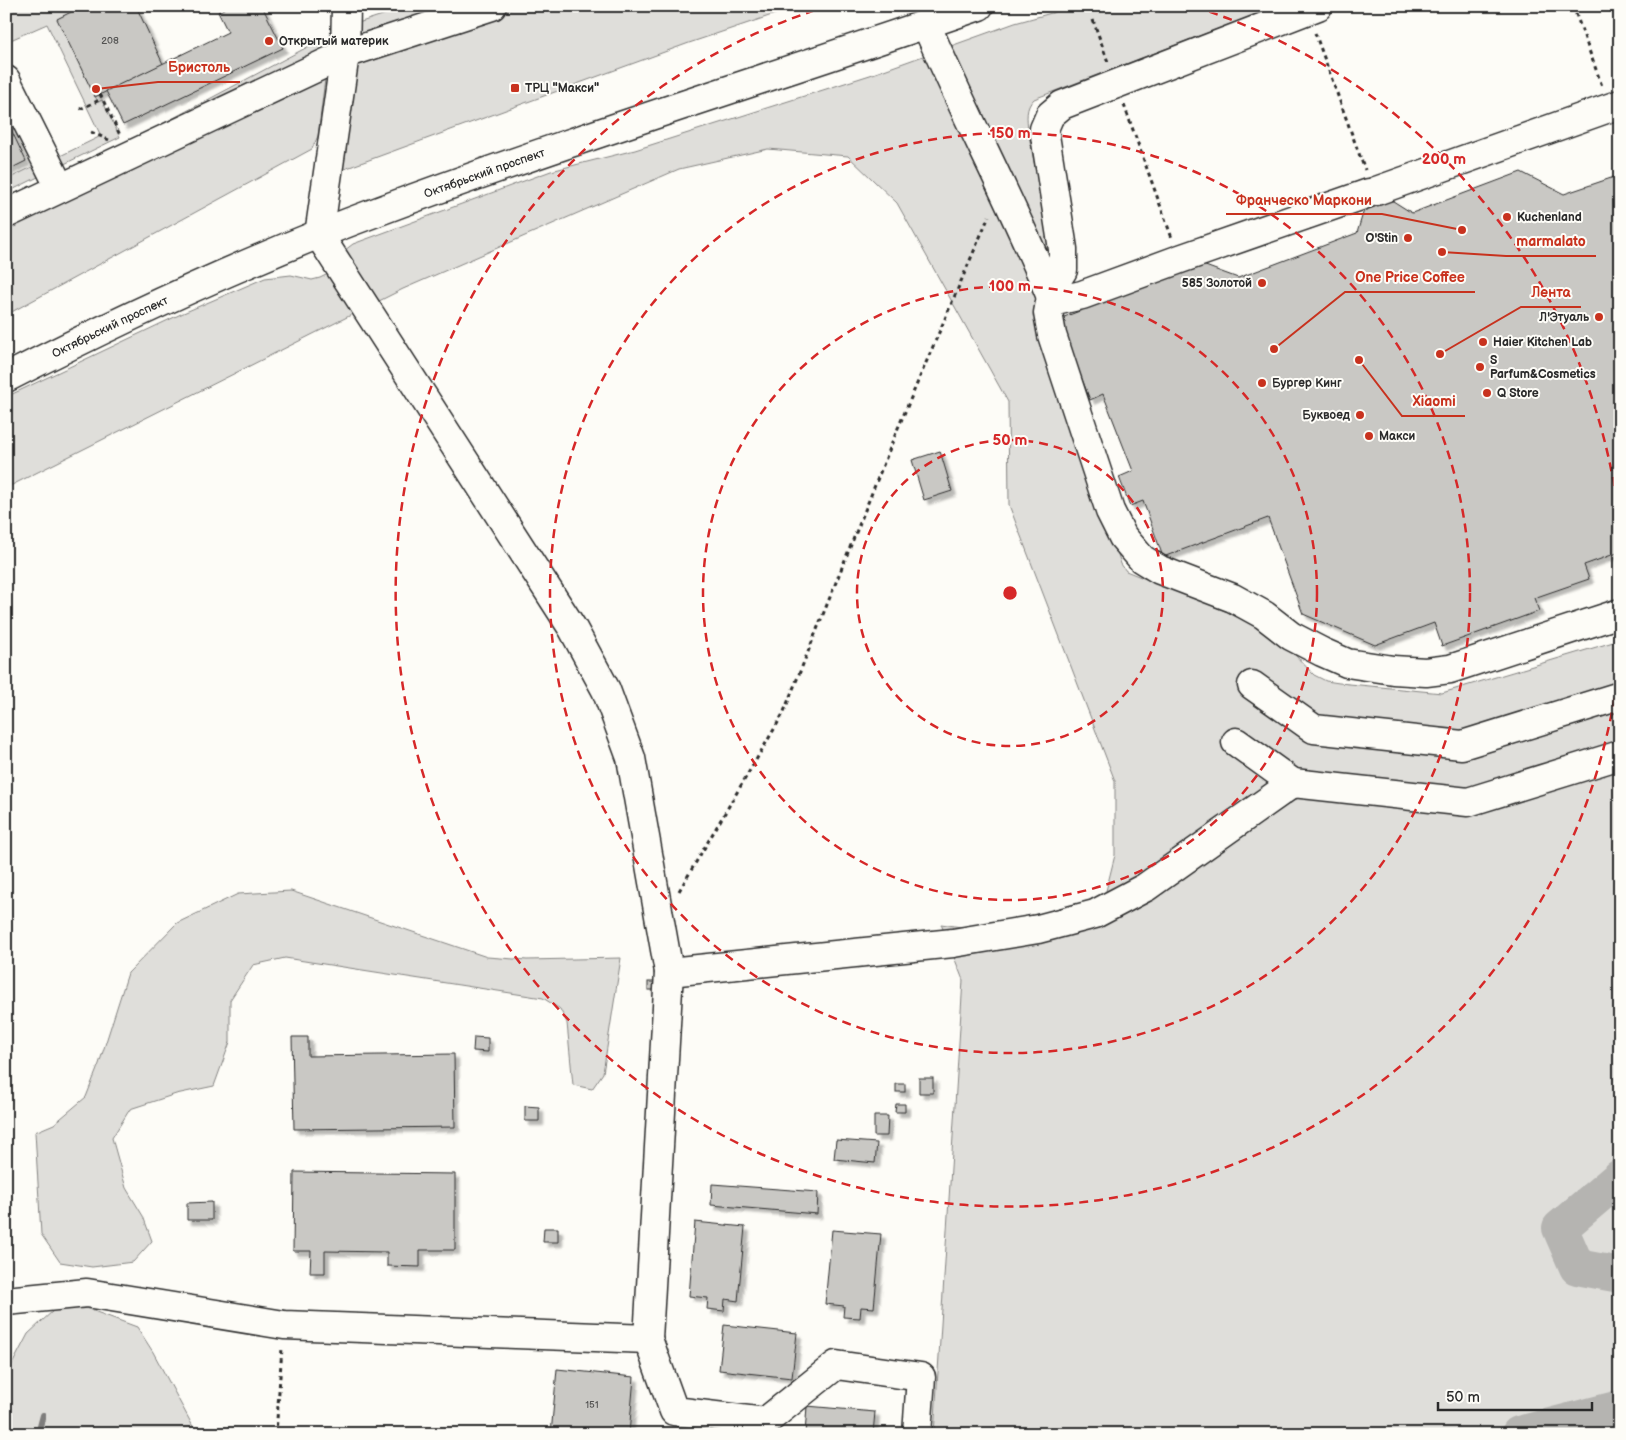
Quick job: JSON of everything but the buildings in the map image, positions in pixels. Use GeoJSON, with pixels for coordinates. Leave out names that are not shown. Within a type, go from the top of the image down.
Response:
{"type":"FeatureCollection","features":[{"type":"Feature","properties":{"kind":"main road"},"geometry":{"type":"LineString","coordinates":[[346,6],[345,54],[319,235],[573,628],[606,690],[631,758],[669,972],[648,1339],[674,1411],[766,1422],[836,1365],[921,1377],[917,1434]]}},
{"type":"Feature","properties":{"kind":"main road"},"geometry":{"type":"LineString","coordinates":[[6,214],[345,54],[492,6]]}},
{"type":"Feature","properties":{"kind":"main road","name":"Октябрьский проспект"},"geometry":{"type":"LineString","coordinates":[[6,378],[171,298],[256,260],[378,211],[979,6]]}},
{"type":"Feature","properties":{"kind":"main road"},"geometry":{"type":"LineString","coordinates":[[1313,8],[1062,105],[1050,115],[1044,129],[1063,249],[1063,270],[1053,286],[1048,313],[1052,335],[1110,511],[1124,537],[1142,559],[1160,570],[1233,598],[1264,615],[1291,636],[1347,663],[1393,670],[1426,672],[1450,669],[1620,613]]}},
{"type":"Feature","properties":{"kind":"main road"},"geometry":{"type":"LineString","coordinates":[[926,24],[949,78],[1036,261],[1050,297]]}},
{"type":"Feature","properties":{"kind":"main road"},"geometry":{"type":"LineString","coordinates":[[6,80],[60,188]]}},
{"type":"Feature","properties":{"kind":"main road"},"geometry":{"type":"LineString","coordinates":[[1050,297],[1060,300],[1082,295],[1371,187],[1615,106]]}},
{"type":"Feature","properties":{"kind":"main road"},"geometry":{"type":"LineString","coordinates":[[1252,684],[1314,729],[1462,745],[1620,696]]}},
{"type":"Feature","properties":{"kind":"main road"},"geometry":{"type":"LineString","coordinates":[[1236,742],[1293,783],[1468,802],[1620,755]]}},
{"type":"Feature","properties":{"kind":"main road"},"geometry":{"type":"LineString","coordinates":[[669,972],[953,943],[1038,929],[1095,914],[1146,886],[1293,783]]}},
{"type":"Feature","properties":{"kind":"main road"},"geometry":{"type":"LineString","coordinates":[[6,1301],[87,1293],[284,1325],[648,1339]]}},
{"type":"Feature","properties":{"kind":"path"},"geometry":{"type":"LineString","coordinates":[[1573,6],[1615,106]]}},
{"type":"Feature","properties":{"kind":"path"},"geometry":{"type":"LineString","coordinates":[[1313,8],[1371,187]]}},
{"type":"Feature","properties":{"kind":"path"},"geometry":{"type":"LineString","coordinates":[[1093,20],[1180,259]]}},
{"type":"Feature","properties":{"kind":"path"},"geometry":{"type":"LineString","coordinates":[[100,94],[123,140]]}},
{"type":"Feature","properties":{"kind":"path"},"geometry":{"type":"LineString","coordinates":[[80,109],[102,99]]}},
{"type":"Feature","properties":{"kind":"path"},"geometry":{"type":"LineString","coordinates":[[91,132],[117,143]]}},
{"type":"Feature","properties":{"kind":"path"},"geometry":{"type":"LineString","coordinates":[[660,924],[783,714],[898,428],[991,212]]}},
{"type":"Feature","properties":{"kind":"path"},"geometry":{"type":"LineString","coordinates":[[276,1434],[284,1325]]}},
{"type":"Feature","properties":{"kind":"shaded area"},"geometry":{"type":"Polygon","coordinates":[[[6,6],[31,6],[33,9],[39,6],[83,6],[58,19],[98,102],[102,100],[120,137],[58,167],[54,159],[101,136],[47,24],[6,42],[6,6]]]}},
{"type":"Feature","properties":{"kind":"shaded area"},"geometry":{"type":"Polygon","coordinates":[[[410,6],[470,6],[354,44],[358,23],[410,6]]]}},
{"type":"Feature","properties":{"kind":"shaded area"},"geometry":{"type":"Polygon","coordinates":[[[520,6],[799,6],[689,43],[336,172],[357,58],[520,6]]]}},
{"type":"Feature","properties":{"kind":"shaded area"},"geometry":{"type":"Polygon","coordinates":[[[1077,6],[1278,6],[1034,99],[1028,110],[1028,130],[1050,246],[1048,250],[1029,262],[1044,320],[1121,564],[1126,571],[1265,627],[1275,634],[1314,675],[1326,681],[1339,683],[1442,693],[1620,640],[1620,1434],[934,1434],[963,980],[941,924],[1009,934],[1101,911],[1115,855],[1115,781],[1009,505],[1008,402],[897,203],[848,156],[768,149],[679,169],[403,289],[6,488],[6,397],[181,314],[265,278],[291,275],[312,280],[320,278],[328,274],[345,250],[353,244],[551,171],[635,150],[870,75],[1015,23],[1077,6]]]}},
{"type":"Feature","properties":{"kind":"shaded area"},"geometry":{"type":"Polygon","coordinates":[[[323,42],[329,46],[318,136],[312,149],[6,315],[6,207],[61,172],[149,131],[315,43],[323,42]]]}},
{"type":"Feature","properties":{"kind":"shaded area"},"geometry":{"type":"Polygon","coordinates":[[[38,164],[42,175],[6,193],[8,179],[38,164]]]}},
{"type":"Feature","properties":{"kind":"shaded area"},"geometry":{"type":"Polygon","coordinates":[[[291,891],[487,957],[527,960],[621,958],[603,1073],[592,1089],[573,1085],[567,1023],[560,1009],[543,998],[285,958],[253,965],[230,1000],[230,1042],[214,1086],[176,1094],[130,1109],[112,1138],[126,1188],[143,1216],[152,1241],[133,1262],[92,1267],[60,1262],[41,1234],[35,1132],[54,1124],[86,1097],[99,1064],[128,973],[177,923],[238,894],[291,891]]]}},
{"type":"Feature","properties":{"kind":"shaded area"},"geometry":{"type":"Polygon","coordinates":[[[80,1306],[137,1327],[153,1352],[197,1434],[6,1434],[6,1376],[28,1334],[54,1310],[80,1306]]]}},
{"type":"Feature","properties":{"kind":"waterway"},"geometry":{"type":"LineString","coordinates":[[1620,1177],[1560,1228],[1577,1267],[1620,1275]]}},
{"type":"Feature","properties":{"kind":"waterway"},"geometry":{"type":"LineString","coordinates":[[1519,1434],[1620,1408]]}},
{"type":"Feature","properties":{"kind":"waterway"},"geometry":{"type":"LineString","coordinates":[[38,1434],[43,1415]]}},
{"type":"Feature","properties":{"kind":"place","name":"Открытый материк"},"geometry":{"type":"Point","coordinates":[269,41]}},
{"type":"Feature","properties":{"kind":"place","name":"ТРЦ \"Макси\""},"geometry":{"type":"Point","coordinates":[515,88]}},
{"type":"Feature","properties":{"kind":"place","name":"Бристоль"},"geometry":{"type":"Point","coordinates":[96,89]}},
{"type":"Feature","properties":{"kind":"place","name":"Kuchenland"},"geometry":{"type":"Point","coordinates":[1507,217]}},
{"type":"Feature","properties":{"kind":"place","name":"Франческо Маркони"},"geometry":{"type":"Point","coordinates":[1462,230]}},
{"type":"Feature","properties":{"kind":"place","name":"O'Stin"},"geometry":{"type":"Point","coordinates":[1408,238]}},
{"type":"Feature","properties":{"kind":"place","name":"marmalato"},"geometry":{"type":"Point","coordinates":[1442,252]}},
{"type":"Feature","properties":{"kind":"place","name":"585 Золотой"},"geometry":{"type":"Point","coordinates":[1262,283]}},
{"type":"Feature","properties":{"kind":"place","name":"Л'Этуаль"},"geometry":{"type":"Point","coordinates":[1599,317]}},
{"type":"Feature","properties":{"kind":"place","name":"Haier Kitchen Lab"},"geometry":{"type":"Point","coordinates":[1483,342]}},
{"type":"Feature","properties":{"kind":"place","name":"One Price Coffee"},"geometry":{"type":"Point","coordinates":[1274,349]}},
{"type":"Feature","properties":{"kind":"place","name":"Лента"},"geometry":{"type":"Point","coordinates":[1440,354]}},
{"type":"Feature","properties":{"kind":"place","name":"Xiaomi"},"geometry":{"type":"Point","coordinates":[1359,360]}},
{"type":"Feature","properties":{"kind":"place","name":"S Parfum&Cosmetics"},"geometry":{"type":"Point","coordinates":[1480,367]}},
{"type":"Feature","properties":{"kind":"place","name":"Бургер Кинг"},"geometry":{"type":"Point","coordinates":[1262,383]}},
{"type":"Feature","properties":{"kind":"place","name":"Q Store"},"geometry":{"type":"Point","coordinates":[1487,393]}},
{"type":"Feature","properties":{"kind":"place","name":"Буквоед"},"geometry":{"type":"Point","coordinates":[1360,415]}},
{"type":"Feature","properties":{"kind":"place","name":"Макси"},"geometry":{"type":"Point","coordinates":[1369,436]}}]}
